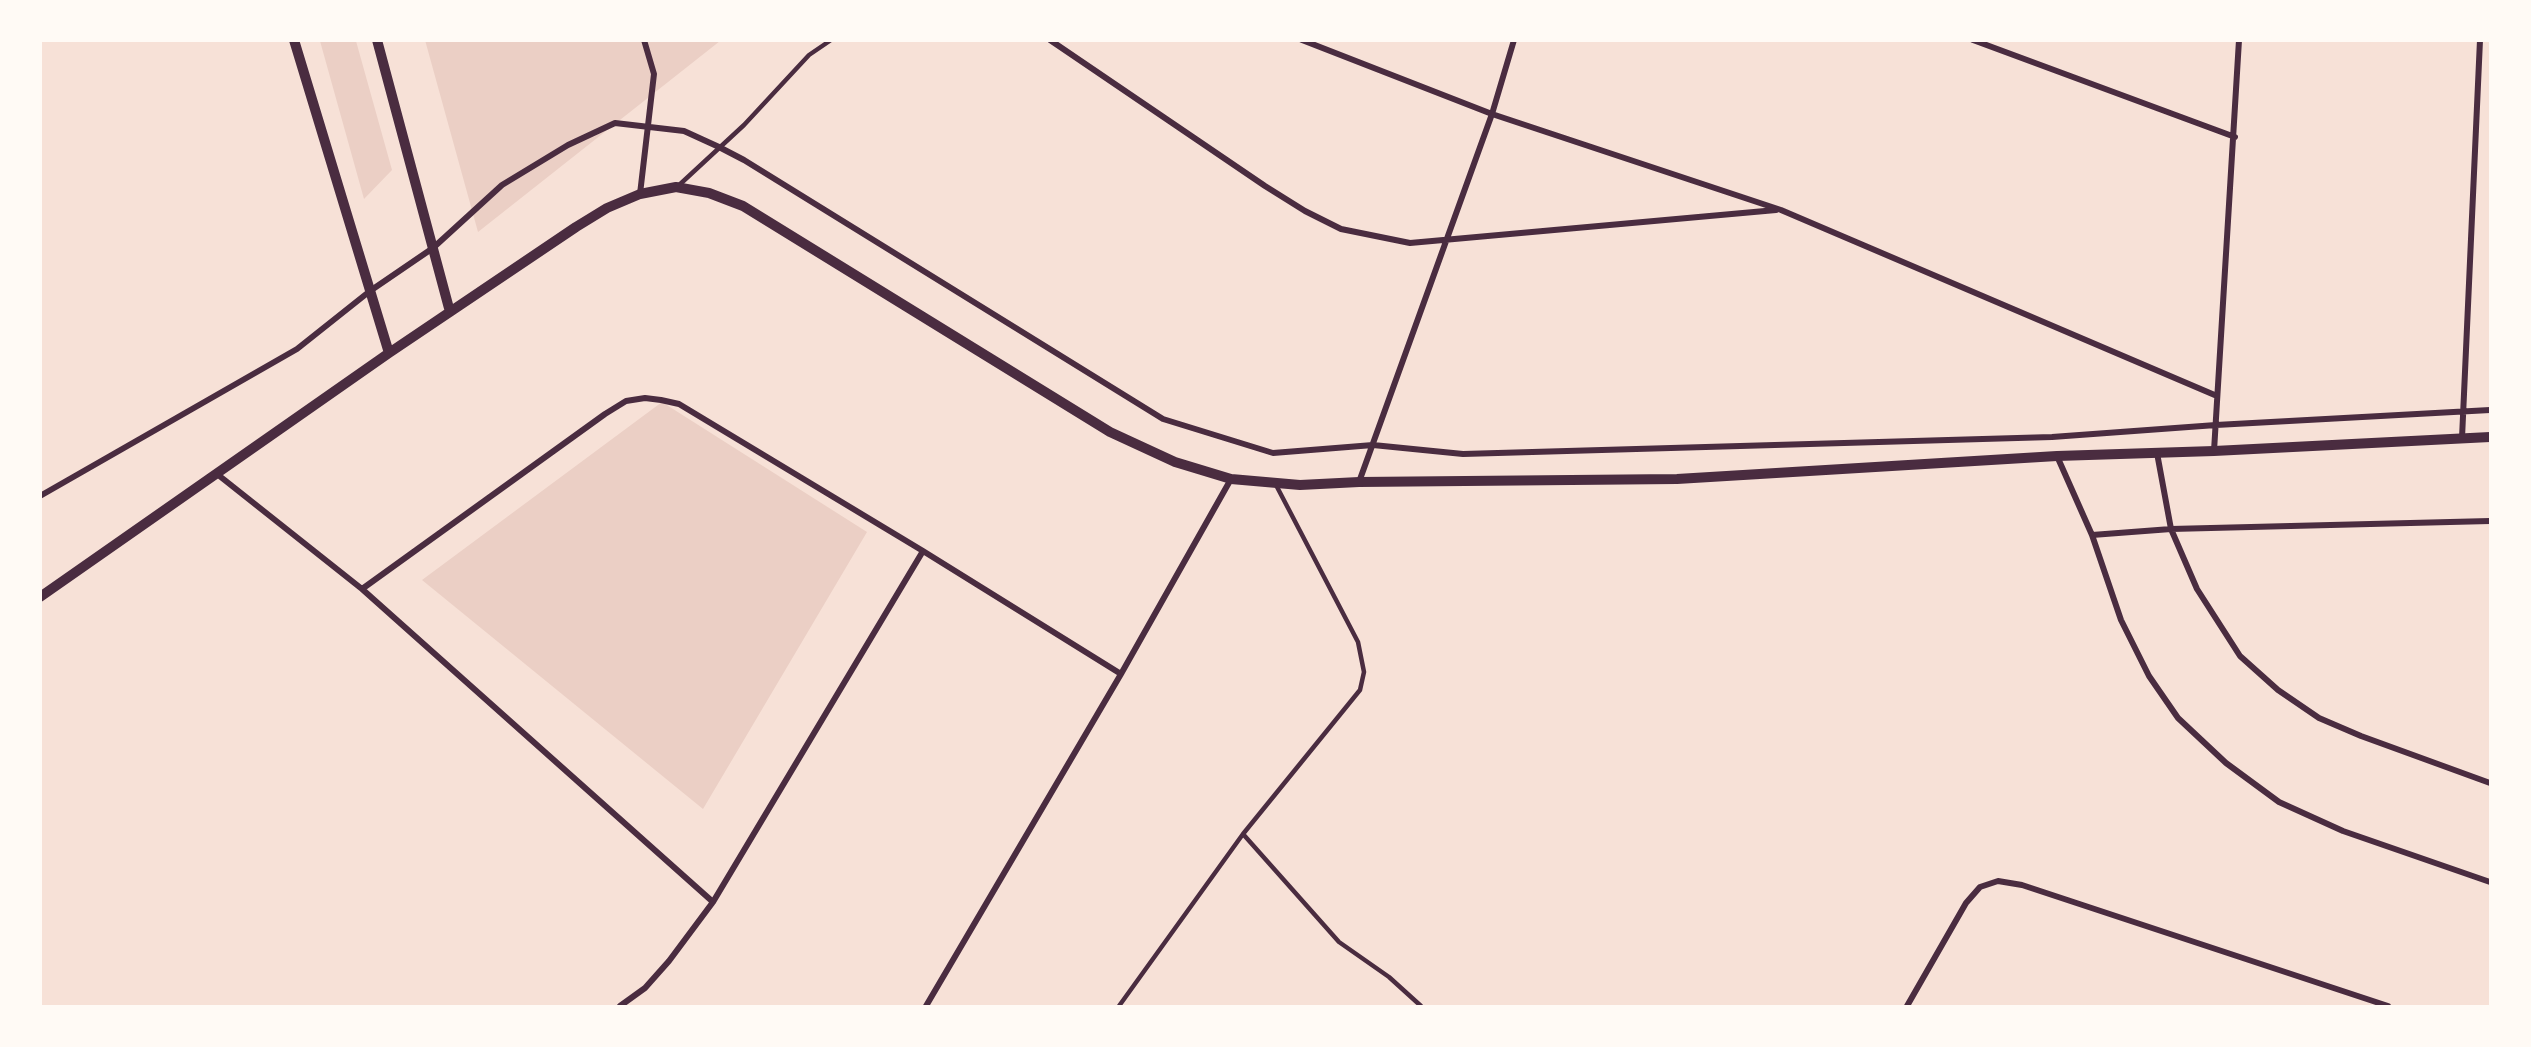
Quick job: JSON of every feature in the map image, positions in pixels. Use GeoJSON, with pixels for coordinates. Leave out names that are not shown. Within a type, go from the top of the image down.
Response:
{"type":"FeatureCollection","features":[{"type":"Feature","properties":{"kind":"street"},"geometry":{"type":"LineString","coordinates":[[294,40],[389,353]]}},
{"type":"Feature","properties":{"kind":"street"},"geometry":{"type":"LineString","coordinates":[[377,40],[450,312]]}},
{"type":"Feature","properties":{"kind":"street"},"geometry":{"type":"LineString","coordinates":[[640,194],[654,74],[644,40]]}},
{"type":"Feature","properties":{"kind":"street"},"geometry":{"type":"LineString","coordinates":[[1050,40],[1265,186],[1305,211],[1341,229],[1410,243],[1781,210]]}},
{"type":"Feature","properties":{"kind":"street"},"geometry":{"type":"LineString","coordinates":[[1302,40],[1492,114],[1781,210],[2217,396]]}},
{"type":"Feature","properties":{"kind":"street"},"geometry":{"type":"LineString","coordinates":[[1359,482],[1492,114],[1514,40]]}},
{"type":"Feature","properties":{"kind":"street"},"geometry":{"type":"LineString","coordinates":[[1972,40],[2235,137]]}},
{"type":"Feature","properties":{"kind":"street"},"geometry":{"type":"LineString","coordinates":[[2214,451],[2235,137],[2239,40]]}},
{"type":"Feature","properties":{"kind":"street"},"geometry":{"type":"LineString","coordinates":[[2462,438],[2480,40]]}},
{"type":"Feature","properties":{"kind":"street"},"geometry":{"type":"LineString","coordinates":[[40,496],[297,349],[370,291],[432,248],[502,185],[568,146],[615,123],[684,131],[719,147],[754,166],[1163,418],[1273,453],[1373,445],[1463,454],[2052,437],[2216,425],[2490,410]]}},
{"type":"Feature","properties":{"kind":"street"},"geometry":{"type":"LineString","coordinates":[[40,597],[389,353],[576,226],[607,208],[640,194],[676,187],[709,192],[743,206],[1110,432],[1174,462],[1231,479],[1300,485],[1359,482],[1677,479],[2057,456],[2214,451],[2490,437]]}},
{"type":"Feature","properties":{"kind":"street"},"geometry":{"type":"LineString","coordinates":[[362,590],[605,414],[626,401],[645,398],[679,404],[1121,674]]}},
{"type":"Feature","properties":{"kind":"street"},"geometry":{"type":"LineString","coordinates":[[2157,453],[2171,529],[2198,589],[2240,656],[2278,690],[2319,718],[2361,736],[2490,783]]}},
{"type":"Feature","properties":{"kind":"street"},"geometry":{"type":"LineString","coordinates":[[2057,456],[2092,535],[2121,620],[2149,676],[2178,718],[2226,763],[2279,802],[2343,831],[2490,882]]}},
{"type":"Feature","properties":{"kind":"street"},"geometry":{"type":"LineString","coordinates":[[217,474],[362,590],[713,902]]}},
{"type":"Feature","properties":{"kind":"street"},"geometry":{"type":"LineString","coordinates":[[926,1006],[1121,674],[1231,479]]}},
{"type":"Feature","properties":{"kind":"street"},"geometry":{"type":"LineString","coordinates":[[2092,535],[2171,529],[2490,521]]}},
{"type":"Feature","properties":{"kind":"street"},"geometry":{"type":"LineString","coordinates":[[620,1006],[645,988],[669,961],[713,902],[923,551]]}},
{"type":"Feature","properties":{"kind":"street"},"geometry":{"type":"LineString","coordinates":[[1907,1006],[1966,903],[1980,887],[1998,880],[2022,885],[2388,1006]]}},
{"type":"Feature","properties":{"kind":"lane"},"geometry":{"type":"LineString","coordinates":[[676,187],[744,125],[809,55],[831,40]]}},
{"type":"Feature","properties":{"kind":"lane"},"geometry":{"type":"LineString","coordinates":[[1119,1006],[1243,834],[1360,690],[1364,672],[1358,642],[1274,483]]}},
{"type":"Feature","properties":{"kind":"lane"},"geometry":{"type":"LineString","coordinates":[[1243,834],[1339,942],[1389,977],[1421,1006]]}},
{"type":"Feature","properties":{"kind":"shaded area"},"geometry":{"type":"Polygon","coordinates":[[[425,40],[720,41],[478,232],[425,40]]]}},
{"type":"Feature","properties":{"kind":"shaded area"},"geometry":{"type":"Polygon","coordinates":[[[320,41],[356,41],[392,170],[364,199],[320,41]]]}},
{"type":"Feature","properties":{"kind":"shaded area"},"geometry":{"type":"Polygon","coordinates":[[[662,402],[867,532],[703,809],[422,580],[662,402]]]}}]}
